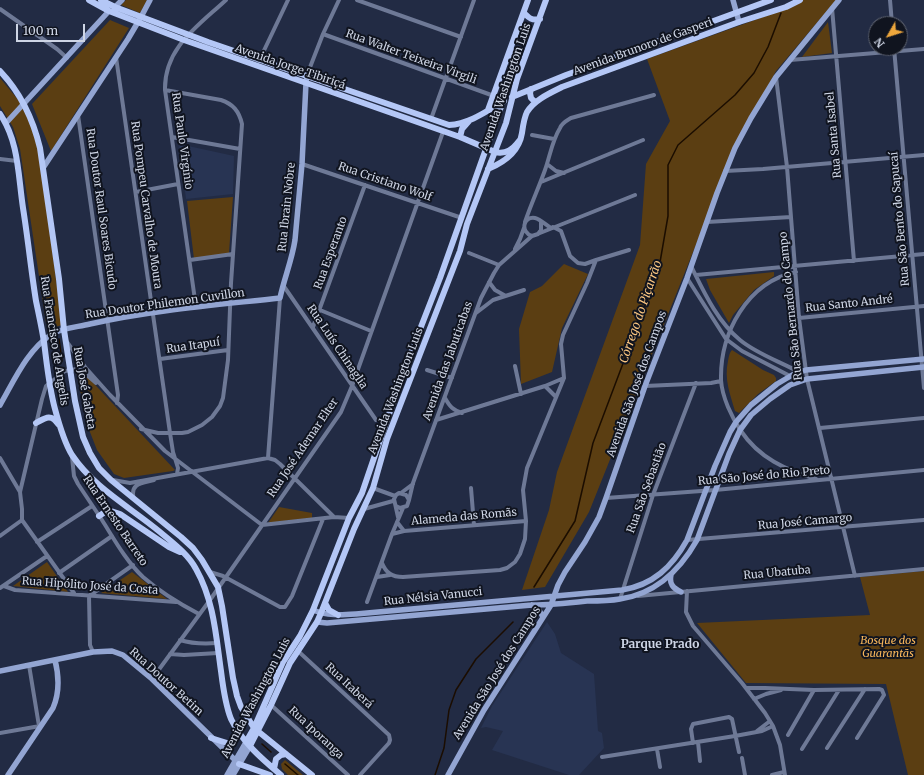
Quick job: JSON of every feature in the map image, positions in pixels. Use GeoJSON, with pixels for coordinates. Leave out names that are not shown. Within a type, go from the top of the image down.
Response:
{"type":"FeatureCollection","features":[{"type":"Feature","properties":{"kind":"main road","name":"Avenida Jorge Tibiriçá"},"geometry":{"type":"LineString","coordinates":[[88,0],[109,11],[189,34],[449,125],[457,125],[469,121]]}},
{"type":"Feature","properties":{"kind":"main road","name":"Avenida Jorge Tibiriçá"},"geometry":{"type":"LineString","coordinates":[[101,0],[184,40],[460,137],[486,149]]}},
{"type":"Feature","properties":{"kind":"main road"},"geometry":{"type":"LineString","coordinates":[[115,7],[122,0]]}},
{"type":"Feature","properties":{"kind":"main road"},"geometry":{"type":"LineString","coordinates":[[43,168],[140,20],[150,0]]}},
{"type":"Feature","properties":{"kind":"main road","name":"Avenida Washington Luis"},"geometry":{"type":"LineString","coordinates":[[256,730],[283,662],[300,636],[313,610],[349,518],[362,493],[402,373],[440,278],[504,101],[512,68],[511,49],[528,0]]}},
{"type":"Feature","properties":{"kind":"main road","name":"Avenida Washington Luis"},"geometry":{"type":"LineString","coordinates":[[227,775],[237,762],[271,705],[290,663],[317,622],[354,529],[364,509],[387,439],[460,251],[467,224],[499,143],[514,96],[517,79],[546,0]]}},
{"type":"Feature","properties":{"kind":"main road"},"geometry":{"type":"LineString","coordinates":[[733,0],[739,22]]}},
{"type":"Feature","properties":{"kind":"main road","name":"Avenida Brunoro de Gasperi"},"geometry":{"type":"LineString","coordinates":[[469,121],[504,101],[531,89],[771,0]]}},
{"type":"Feature","properties":{"kind":"main road","name":"Avenida Brunoro de Gasperi"},"geometry":{"type":"LineString","coordinates":[[488,169],[511,156],[518,147],[527,112],[537,101],[562,86],[739,22],[786,7],[800,0]]}},
{"type":"Feature","properties":{"kind":"main road","name":"Avenida São José dos Campos"},"geometry":{"type":"LineString","coordinates":[[448,775],[484,710],[551,605],[565,572],[585,542],[599,517],[645,386],[688,278],[706,222],[726,171],[751,118],[776,77],[839,0]]}},
{"type":"Feature","properties":{"kind":"main road"},"geometry":{"type":"LineString","coordinates":[[6,123],[109,11]]}},
{"type":"Feature","properties":{"kind":"main road"},"geometry":{"type":"LineString","coordinates":[[524,13],[531,19],[540,19]]}},
{"type":"Feature","properties":{"kind":"main road"},"geometry":{"type":"LineString","coordinates":[[488,110],[511,49]]}},
{"type":"Feature","properties":{"kind":"main road","name":"Rua José Gabeta"},"geometry":{"type":"LineString","coordinates":[[0,71],[16,90],[24,103],[36,132],[43,168],[59,279],[65,340],[75,401],[83,437],[90,453],[100,468],[111,480],[193,548],[210,572],[218,587],[237,696],[243,711],[256,730],[312,775]]}},
{"type":"Feature","properties":{"kind":"main road","name":"Rua Ibrain Nobre"},"geometry":{"type":"LineString","coordinates":[[280,298],[293,252],[302,164],[306,82],[308,75]]}},
{"type":"Feature","properties":{"kind":"main road"},"geometry":{"type":"LineString","coordinates":[[517,79],[523,87],[531,89],[530,98],[535,102],[537,101]]}},
{"type":"Feature","properties":{"kind":"main road"},"geometry":{"type":"LineString","coordinates":[[499,143],[506,114],[504,111],[500,110]]}},
{"type":"Feature","properties":{"kind":"main road","name":"Rua Francisco de Angelis"},"geometry":{"type":"LineString","coordinates":[[0,114],[6,123],[15,148],[36,300],[44,341],[48,384],[59,425],[72,454],[91,478],[141,516],[185,554],[196,568],[210,600],[227,706],[231,718],[248,744],[281,775]]}},
{"type":"Feature","properties":{"kind":"main road"},"geometry":{"type":"LineString","coordinates":[[460,137],[462,129],[469,121]]}},
{"type":"Feature","properties":{"kind":"main road"},"geometry":{"type":"LineString","coordinates":[[486,149],[501,154],[508,151],[519,141]]}},
{"type":"Feature","properties":{"kind":"main road","name":"Rua Doutor Philemon Cuvillon"},"geometry":{"type":"LineString","coordinates":[[0,405],[17,375],[36,349],[55,332],[108,320],[196,307],[280,298]]}},
{"type":"Feature","properties":{"kind":"main road","name":"Rua Nélsia Vanucci"},"geometry":{"type":"LineString","coordinates":[[313,610],[321,613],[338,615],[356,614],[622,590],[638,587],[654,579],[677,557],[687,540],[724,445],[736,422],[762,396],[790,376],[806,370],[923,359]]}},
{"type":"Feature","properties":{"kind":"main road","name":"Rua Nélsia Vanucci"},"geometry":{"type":"LineString","coordinates":[[317,622],[327,623],[532,605],[551,605],[620,599],[648,591],[671,575],[684,560],[697,540],[729,454],[740,430],[751,415],[770,399],[790,385],[807,379],[923,367]]}},
{"type":"Feature","properties":{"kind":"main road"},"geometry":{"type":"LineString","coordinates":[[36,423],[50,417],[53,418],[59,425]]}},
{"type":"Feature","properties":{"kind":"main road"},"geometry":{"type":"LineString","coordinates":[[362,493],[368,487],[372,488]]}},
{"type":"Feature","properties":{"kind":"main road"},"geometry":{"type":"LineString","coordinates":[[99,516],[108,510],[120,514],[169,547],[185,554]]}},
{"type":"Feature","properties":{"kind":"main road"},"geometry":{"type":"LineString","coordinates":[[347,525],[350,529],[354,529]]}},
{"type":"Feature","properties":{"kind":"main road"},"geometry":{"type":"LineString","coordinates":[[671,575],[670,580],[672,585],[684,592]]}},
{"type":"Feature","properties":{"kind":"main road"},"geometry":{"type":"LineString","coordinates":[[325,603],[329,610],[338,615]]}},
{"type":"Feature","properties":{"kind":"main road"},"geometry":{"type":"LineString","coordinates":[[532,605],[539,610],[543,617]]}},
{"type":"Feature","properties":{"kind":"main road"},"geometry":{"type":"LineString","coordinates":[[217,642],[225,644],[230,651]]}},
{"type":"Feature","properties":{"kind":"main road","name":"Rua Doutor Betim"},"geometry":{"type":"LineString","coordinates":[[0,671],[93,652],[112,651],[123,655],[196,721],[211,738],[237,762]]}},
{"type":"Feature","properties":{"kind":"main road"},"geometry":{"type":"LineString","coordinates":[[8,775],[53,708],[58,693],[58,676],[55,660]]}},
{"type":"Feature","properties":{"kind":"main road"},"geometry":{"type":"LineString","coordinates":[[211,738],[229,744],[234,741],[237,729]]}},
{"type":"Feature","properties":{"kind":"main road"},"geometry":{"type":"LineString","coordinates":[[274,769],[276,759],[281,755],[286,754]]}},
{"type":"Feature","properties":{"kind":"main road"},"geometry":{"type":"LineString","coordinates":[[237,762],[270,775]]}},
{"type":"Feature","properties":{"kind":"main road","name":"Avenida Washington Luis"},"geometry":{"type":"LineString","coordinates":[[233,775],[237,762]]}},
{"type":"Feature","properties":{"kind":"street","name":"Rua Paulo Virgínio"},"geometry":{"type":"LineString","coordinates":[[196,307],[165,90],[166,72],[168,64],[176,49],[189,34],[226,0]]}},
{"type":"Feature","properties":{"kind":"street"},"geometry":{"type":"LineString","coordinates":[[257,65],[288,0]]}},
{"type":"Feature","properties":{"kind":"street"},"geometry":{"type":"LineString","coordinates":[[308,75],[323,34],[339,0]]}},
{"type":"Feature","properties":{"kind":"street"},"geometry":{"type":"LineString","coordinates":[[357,0],[461,37]]}},
{"type":"Feature","properties":{"kind":"street"},"geometry":{"type":"LineString","coordinates":[[431,119],[474,0]]}},
{"type":"Feature","properties":{"kind":"street"},"geometry":{"type":"LineString","coordinates":[[890,0],[891,16]]}},
{"type":"Feature","properties":{"kind":"street","name":"Rua Santa Isabel"},"geometry":{"type":"LineString","coordinates":[[832,8],[835,57],[846,162],[854,261]]}},
{"type":"Feature","properties":{"kind":"street"},"geometry":{"type":"LineString","coordinates":[[0,10],[57,49],[67,58]]}},
{"type":"Feature","properties":{"kind":"street","name":"Rua Walter Teixeira Virgili"},"geometry":{"type":"LineString","coordinates":[[323,34],[494,96]]}},
{"type":"Feature","properties":{"kind":"street"},"geometry":{"type":"LineString","coordinates":[[908,50],[924,49]]}},
{"type":"Feature","properties":{"kind":"street"},"geometry":{"type":"LineString","coordinates":[[790,60],[868,53]]}},
{"type":"Feature","properties":{"kind":"street","name":"Rua São Bento do Sapucaí"},"geometry":{"type":"LineString","coordinates":[[895,56],[912,255],[923,359],[924,388]]}},
{"type":"Feature","properties":{"kind":"street","name":"Rua Pompeu Carvalho de Moura"},"geometry":{"type":"LineString","coordinates":[[116,57],[170,433],[178,468],[177,474]]}},
{"type":"Feature","properties":{"kind":"street","name":"Rua São Bernardo do Campo"},"geometry":{"type":"LineString","coordinates":[[776,77],[796,266],[799,318],[807,379],[855,576]]}},
{"type":"Feature","properties":{"kind":"street"},"geometry":{"type":"LineString","coordinates":[[141,429],[158,433],[182,433],[197,428],[212,417],[220,406],[226,384],[242,124],[240,115],[235,107],[229,103],[221,100],[165,90]]}},
{"type":"Feature","properties":{"kind":"street"},"geometry":{"type":"LineString","coordinates":[[512,253],[520,239],[530,207],[541,182],[554,139],[562,125],[571,118],[654,95]]}},
{"type":"Feature","properties":{"kind":"street","name":"Rua Doutor Raul Soares Bicudo"},"geometry":{"type":"LineString","coordinates":[[78,113],[108,320],[118,395],[117,403]]}},
{"type":"Feature","properties":{"kind":"street","name":"Rua José Ademar Elter"},"geometry":{"type":"LineString","coordinates":[[152,680],[210,600],[341,412],[352,386],[443,132]]}},
{"type":"Feature","properties":{"kind":"street"},"geometry":{"type":"LineString","coordinates":[[532,135],[554,139]]}},
{"type":"Feature","properties":{"kind":"street"},"geometry":{"type":"LineString","coordinates":[[172,137],[240,149]]}},
{"type":"Feature","properties":{"kind":"street"},"geometry":{"type":"LineString","coordinates":[[541,182],[644,140]]}},
{"type":"Feature","properties":{"kind":"street"},"geometry":{"type":"LineString","coordinates":[[726,171],[924,155]]}},
{"type":"Feature","properties":{"kind":"street"},"geometry":{"type":"LineString","coordinates":[[0,159],[17,161]]}},
{"type":"Feature","properties":{"kind":"street","name":"Rua Cristiano Wolf"},"geometry":{"type":"LineString","coordinates":[[302,164],[462,218]]}},
{"type":"Feature","properties":{"kind":"street"},"geometry":{"type":"LineString","coordinates":[[547,164],[556,171],[565,173]]}},
{"type":"Feature","properties":{"kind":"street"},"geometry":{"type":"LineString","coordinates":[[136,192],[178,184]]}},
{"type":"Feature","properties":{"kind":"street","name":"Rua Esperanto"},"geometry":{"type":"LineString","coordinates":[[313,327],[365,185]]}},
{"type":"Feature","properties":{"kind":"street"},"geometry":{"type":"LineString","coordinates":[[512,253],[532,236],[540,232],[635,195]]}},
{"type":"Feature","properties":{"kind":"street"},"geometry":{"type":"LineString","coordinates":[[530,207],[535,218],[561,231]]}},
{"type":"Feature","properties":{"kind":"street"},"geometry":{"type":"LineString","coordinates":[[706,222],[791,217]]}},
{"type":"Feature","properties":{"kind":"street"},"geometry":{"type":"LineString","coordinates":[[532,236],[526,233],[525,224],[530,218],[535,218]]}},
{"type":"Feature","properties":{"kind":"street"},"geometry":{"type":"LineString","coordinates":[[540,232],[542,227],[541,222]]}},
{"type":"Feature","properties":{"kind":"street"},"geometry":{"type":"LineString","coordinates":[[564,222],[561,231],[570,256],[578,263],[585,264],[629,250]]}},
{"type":"Feature","properties":{"kind":"street"},"geometry":{"type":"LineString","coordinates":[[469,253],[499,266]]}},
{"type":"Feature","properties":{"kind":"street","name":"Avenida das Jabuticabas"},"geometry":{"type":"LineString","coordinates":[[409,500],[413,483],[481,298],[499,266],[512,253]]}},
{"type":"Feature","properties":{"kind":"street"},"geometry":{"type":"LineString","coordinates":[[190,260],[233,254]]}},
{"type":"Feature","properties":{"kind":"street"},"geometry":{"type":"LineString","coordinates":[[696,275],[924,254]]}},
{"type":"Feature","properties":{"kind":"street"},"geometry":{"type":"LineString","coordinates":[[382,563],[385,570],[396,577],[410,577],[507,568],[515,562],[520,554],[525,539],[526,521],[523,490],[527,468],[564,378],[561,344],[563,335],[596,260]]}},
{"type":"Feature","properties":{"kind":"street"},"geometry":{"type":"LineString","coordinates":[[691,266],[718,315],[729,330],[740,340],[763,355],[799,372]]}},
{"type":"Feature","properties":{"kind":"street"},"geometry":{"type":"LineString","coordinates":[[796,272],[774,279],[751,297],[740,311],[729,330],[726,339],[721,381],[727,403],[736,422],[740,430],[754,447],[771,461],[801,474],[819,479]]}},
{"type":"Feature","properties":{"kind":"street"},"geometry":{"type":"LineString","coordinates":[[688,278],[726,339],[742,351],[790,376]]}},
{"type":"Feature","properties":{"kind":"street"},"geometry":{"type":"LineString","coordinates":[[489,282],[495,290],[505,295]]}},
{"type":"Feature","properties":{"kind":"street","name":"Rua Luís Chinaglia"},"geometry":{"type":"LineString","coordinates":[[283,285],[376,420]]}},
{"type":"Feature","properties":{"kind":"street"},"geometry":{"type":"LineString","coordinates":[[476,313],[486,304],[505,295],[524,290]]}},
{"type":"Feature","properties":{"kind":"street","name":"Rua Ibrain Nobre"},"geometry":{"type":"LineString","coordinates":[[268,458],[280,298]]}},
{"type":"Feature","properties":{"kind":"street","name":"Rua Santo André"},"geometry":{"type":"LineString","coordinates":[[799,318],[924,306]]}},
{"type":"Feature","properties":{"kind":"street"},"geometry":{"type":"LineString","coordinates":[[320,310],[371,331]]}},
{"type":"Feature","properties":{"kind":"street"},"geometry":{"type":"LineString","coordinates":[[65,340],[85,367],[110,396]]}},
{"type":"Feature","properties":{"kind":"street","name":"Rua Itapuí"},"geometry":{"type":"LineString","coordinates":[[160,359],[228,350]]}},
{"type":"Feature","properties":{"kind":"street"},"geometry":{"type":"LineString","coordinates":[[515,366],[521,394]]}},
{"type":"Feature","properties":{"kind":"street"},"geometry":{"type":"LineString","coordinates":[[74,593],[22,520],[20,492],[46,386],[65,371],[78,368],[81,370],[110,396],[141,429],[175,459],[262,525],[334,518],[349,518]]}},
{"type":"Feature","properties":{"kind":"street"},"geometry":{"type":"LineString","coordinates":[[427,370],[452,378]]}},
{"type":"Feature","properties":{"kind":"street"},"geometry":{"type":"LineString","coordinates":[[436,420],[521,394],[564,378]]}},
{"type":"Feature","properties":{"kind":"street"},"geometry":{"type":"LineString","coordinates":[[645,386],[711,383],[721,381]]}},
{"type":"Feature","properties":{"kind":"street","name":"Rua São Sebastião"},"geometry":{"type":"LineString","coordinates":[[620,599],[653,495],[696,383]]}},
{"type":"Feature","properties":{"kind":"street"},"geometry":{"type":"LineString","coordinates":[[545,386],[556,397]]}},
{"type":"Feature","properties":{"kind":"street"},"geometry":{"type":"LineString","coordinates":[[445,398],[454,410],[462,413]]}},
{"type":"Feature","properties":{"kind":"street"},"geometry":{"type":"LineString","coordinates":[[820,428],[924,418]]}},
{"type":"Feature","properties":{"kind":"street","name":"Rua Ernesto Barreto"},"geometry":{"type":"LineString","coordinates":[[72,454],[74,476],[78,484],[133,566],[142,577],[176,602],[199,614]]}},
{"type":"Feature","properties":{"kind":"street"},"geometry":{"type":"LineString","coordinates":[[0,458],[20,492]]}},
{"type":"Feature","properties":{"kind":"street"},"geometry":{"type":"LineString","coordinates":[[135,500],[133,491],[135,486],[160,478],[268,458],[277,461],[334,518]]}},
{"type":"Feature","properties":{"kind":"street","name":"Rua São José do Rio Preto"},"geometry":{"type":"LineString","coordinates":[[606,498],[715,490],[924,470]]}},
{"type":"Feature","properties":{"kind":"street"},"geometry":{"type":"LineString","coordinates":[[111,480],[130,483],[149,478],[160,478]]}},
{"type":"Feature","properties":{"kind":"street"},"geometry":{"type":"LineString","coordinates":[[393,501],[395,496],[413,483]]}},
{"type":"Feature","properties":{"kind":"street"},"geometry":{"type":"LineString","coordinates":[[372,488],[395,496]]}},
{"type":"Feature","properties":{"kind":"street"},"geometry":{"type":"LineString","coordinates":[[471,488],[474,525]]}},
{"type":"Feature","properties":{"kind":"street"},"geometry":{"type":"LineString","coordinates":[[367,602],[398,519],[403,508],[408,504],[409,500],[406,495],[401,493]]}},
{"type":"Feature","properties":{"kind":"street"},"geometry":{"type":"LineString","coordinates":[[364,509],[393,501]]}},
{"type":"Feature","properties":{"kind":"street"},"geometry":{"type":"LineString","coordinates":[[393,501],[396,506],[398,519]]}},
{"type":"Feature","properties":{"kind":"street"},"geometry":{"type":"LineString","coordinates":[[37,542],[92,506]]}},
{"type":"Feature","properties":{"kind":"street"},"geometry":{"type":"LineString","coordinates":[[396,506],[403,508]]}},
{"type":"Feature","properties":{"kind":"street"},"geometry":{"type":"LineString","coordinates":[[210,572],[225,578],[283,608],[287,605],[323,519]]}},
{"type":"Feature","properties":{"kind":"street","name":"Alameda das Romãs"},"geometry":{"type":"LineString","coordinates":[[398,519],[404,531]]}},
{"type":"Feature","properties":{"kind":"street"},"geometry":{"type":"LineString","coordinates":[[0,536],[22,520]]}},
{"type":"Feature","properties":{"kind":"street","name":"Rua José Camargo"},"geometry":{"type":"LineString","coordinates":[[687,540],[924,520]]}},
{"type":"Feature","properties":{"kind":"street","name":"Alameda das Romãs"},"geometry":{"type":"LineString","coordinates":[[392,534],[404,531],[526,521]]}},
{"type":"Feature","properties":{"kind":"street"},"geometry":{"type":"LineString","coordinates":[[59,573],[112,536]]}},
{"type":"Feature","properties":{"kind":"street"},"geometry":{"type":"LineString","coordinates":[[2,587],[47,556]]}},
{"type":"Feature","properties":{"kind":"street"},"geometry":{"type":"LineString","coordinates":[[93,652],[90,645],[89,596],[133,566]]}},
{"type":"Feature","properties":{"kind":"street","name":"Rua Ubatuba"},"geometry":{"type":"LineString","coordinates":[[631,597],[924,569]]}},
{"type":"Feature","properties":{"kind":"street"},"geometry":{"type":"LineString","coordinates":[[377,577],[390,574]]}},
{"type":"Feature","properties":{"kind":"street","name":"Rua Hipólito José da Costa"},"geometry":{"type":"LineString","coordinates":[[2,587],[15,590],[74,593],[89,596],[176,602]]}},
{"type":"Feature","properties":{"kind":"street"},"geometry":{"type":"LineString","coordinates":[[684,592],[686,612],[693,626],[746,688],[770,721],[780,745],[785,773],[772,775]]}},
{"type":"Feature","properties":{"kind":"street"},"geometry":{"type":"LineString","coordinates":[[180,640],[190,643],[203,644],[217,642]]}},
{"type":"Feature","properties":{"kind":"street","name":"Rua Itaberá"},"geometry":{"type":"LineString","coordinates":[[298,651],[389,735],[389,743],[360,775]]}},
{"type":"Feature","properties":{"kind":"street"},"geometry":{"type":"LineString","coordinates":[[170,654],[184,655],[218,653]]}},
{"type":"Feature","properties":{"kind":"street"},"geometry":{"type":"LineString","coordinates":[[0,734],[40,726],[29,665]]}},
{"type":"Feature","properties":{"kind":"street"},"geometry":{"type":"LineString","coordinates":[[746,688],[785,690],[879,688],[882,690],[884,695],[857,738]]}},
{"type":"Feature","properties":{"kind":"street"},"geometry":{"type":"LineString","coordinates":[[827,748],[865,689]]}},
{"type":"Feature","properties":{"kind":"street"},"geometry":{"type":"LineString","coordinates":[[754,699],[766,694],[785,690]]}},
{"type":"Feature","properties":{"kind":"street"},"geometry":{"type":"LineString","coordinates":[[788,735],[814,690]]}},
{"type":"Feature","properties":{"kind":"street"},"geometry":{"type":"LineString","coordinates":[[802,749],[839,690]]}},
{"type":"Feature","properties":{"kind":"street","name":"Rua Iporanga"},"geometry":{"type":"LineString","coordinates":[[271,705],[348,775]]}},
{"type":"Feature","properties":{"kind":"street"},"geometry":{"type":"LineString","coordinates":[[700,760],[691,729],[693,724],[727,716],[732,719],[739,752]]}},
{"type":"Feature","properties":{"kind":"street"},"geometry":{"type":"LineString","coordinates":[[755,732],[770,721]]}},
{"type":"Feature","properties":{"kind":"street"},"geometry":{"type":"LineString","coordinates":[[602,757],[736,736],[762,731],[772,726]]}},
{"type":"Feature","properties":{"kind":"street"},"geometry":{"type":"LineString","coordinates":[[657,749],[660,767]]}},
{"type":"Feature","properties":{"kind":"street"},"geometry":{"type":"LineString","coordinates":[[742,758],[745,775]]}},
{"type":"Feature","properties":{"kind":"shaded area"},"geometry":{"type":"Polygon","coordinates":[[[179,144],[234,156],[233,194],[186,199],[179,144]]]}},
{"type":"Feature","properties":{"kind":"shaded area"},"geometry":{"type":"Polygon","coordinates":[[[547,622],[555,634],[561,653],[594,674],[598,731],[602,733],[604,748],[579,775],[569,775],[492,750],[503,731],[486,727],[481,728],[492,706],[547,622]]]}},
{"type":"Feature","properties":{"kind":"green space"},"geometry":{"type":"Polygon","coordinates":[[[126,0],[147,0],[140,13],[121,5],[126,0]]]}},
{"type":"Feature","properties":{"kind":"green space"},"geometry":{"type":"Polygon","coordinates":[[[803,0],[836,0],[776,71],[735,147],[589,512],[545,587],[522,590],[549,510],[557,472],[640,245],[646,164],[670,121],[647,59],[791,7],[803,0]]]}},
{"type":"Feature","properties":{"kind":"green space"},"geometry":{"type":"Polygon","coordinates":[[[110,20],[129,28],[51,151],[32,104],[110,20]]]}},
{"type":"Feature","properties":{"kind":"green space"},"geometry":{"type":"Polygon","coordinates":[[[828,22],[832,53],[802,57],[828,22]]]}},
{"type":"Feature","properties":{"kind":"green space"},"geometry":{"type":"Polygon","coordinates":[[[0,78],[20,102],[37,135],[62,325],[51,327],[46,323],[20,149],[13,127],[0,106],[0,78]]]}},
{"type":"Feature","properties":{"kind":"green space"},"geometry":{"type":"Polygon","coordinates":[[[233,197],[229,253],[194,259],[187,201],[233,197]]]}},
{"type":"Feature","properties":{"kind":"green space"},"geometry":{"type":"Polygon","coordinates":[[[564,264],[588,274],[562,328],[552,372],[521,384],[519,329],[530,292],[542,286],[564,264]]]}},
{"type":"Feature","properties":{"kind":"green space"},"geometry":{"type":"Polygon","coordinates":[[[774,272],[774,276],[754,290],[733,315],[729,323],[710,290],[706,279],[774,272]]]}},
{"type":"Feature","properties":{"kind":"green space"},"geometry":{"type":"Polygon","coordinates":[[[732,350],[763,370],[774,375],[776,378],[776,381],[758,394],[739,413],[735,411],[727,380],[728,361],[732,350]]]}},
{"type":"Feature","properties":{"kind":"green space"},"geometry":{"type":"Polygon","coordinates":[[[76,371],[85,374],[175,470],[124,478],[114,474],[97,450],[88,427],[76,371]]]}},
{"type":"Feature","properties":{"kind":"green space"},"geometry":{"type":"Polygon","coordinates":[[[279,507],[312,513],[312,518],[268,523],[279,507]]]}},
{"type":"Feature","properties":{"kind":"green space"},"geometry":{"type":"Polygon","coordinates":[[[47,562],[68,592],[13,586],[47,562]]]}},
{"type":"Feature","properties":{"kind":"green space","name":"Bosque dos Guarantãs"},"geometry":{"type":"Polygon","coordinates":[[[924,571],[924,775],[908,775],[886,684],[746,683],[697,623],[870,615],[860,577],[924,571]]]}},
{"type":"Feature","properties":{"kind":"green space"},"geometry":{"type":"Polygon","coordinates":[[[132,572],[167,599],[101,593],[132,572]]]}},
{"type":"Feature","properties":{"kind":"green space"},"geometry":{"type":"Polygon","coordinates":[[[285,760],[303,775],[288,775],[282,769],[281,764],[285,760]]]}},
{"type":"Feature","properties":{"kind":"waterway","name":"Córrego do Piçarrão"},"geometry":{"type":"LineString","coordinates":[[534,587],[575,521],[593,443],[659,268],[668,216],[668,165],[678,145],[735,95],[754,73],[768,47],[781,13]]}},
{"type":"Feature","properties":{"kind":"waterway"},"geometry":{"type":"LineString","coordinates":[[59,339],[62,361]]}},
{"type":"Feature","properties":{"kind":"waterway","name":"Córrego do Piçarrão"},"geometry":{"type":"LineString","coordinates":[[435,775],[444,748],[449,710],[456,690],[476,659],[513,622]]}},
{"type":"Feature","properties":{"kind":"waterway"},"geometry":{"type":"LineString","coordinates":[[262,744],[271,752]]}},
{"type":"Feature","properties":{"kind":"waterway"},"geometry":{"type":"LineString","coordinates":[[285,764],[298,775]]}},
{"type":"Feature","properties":{"kind":"district","name":"Parque Prado"},"geometry":{"type":"Point","coordinates":[660,645]}}]}
